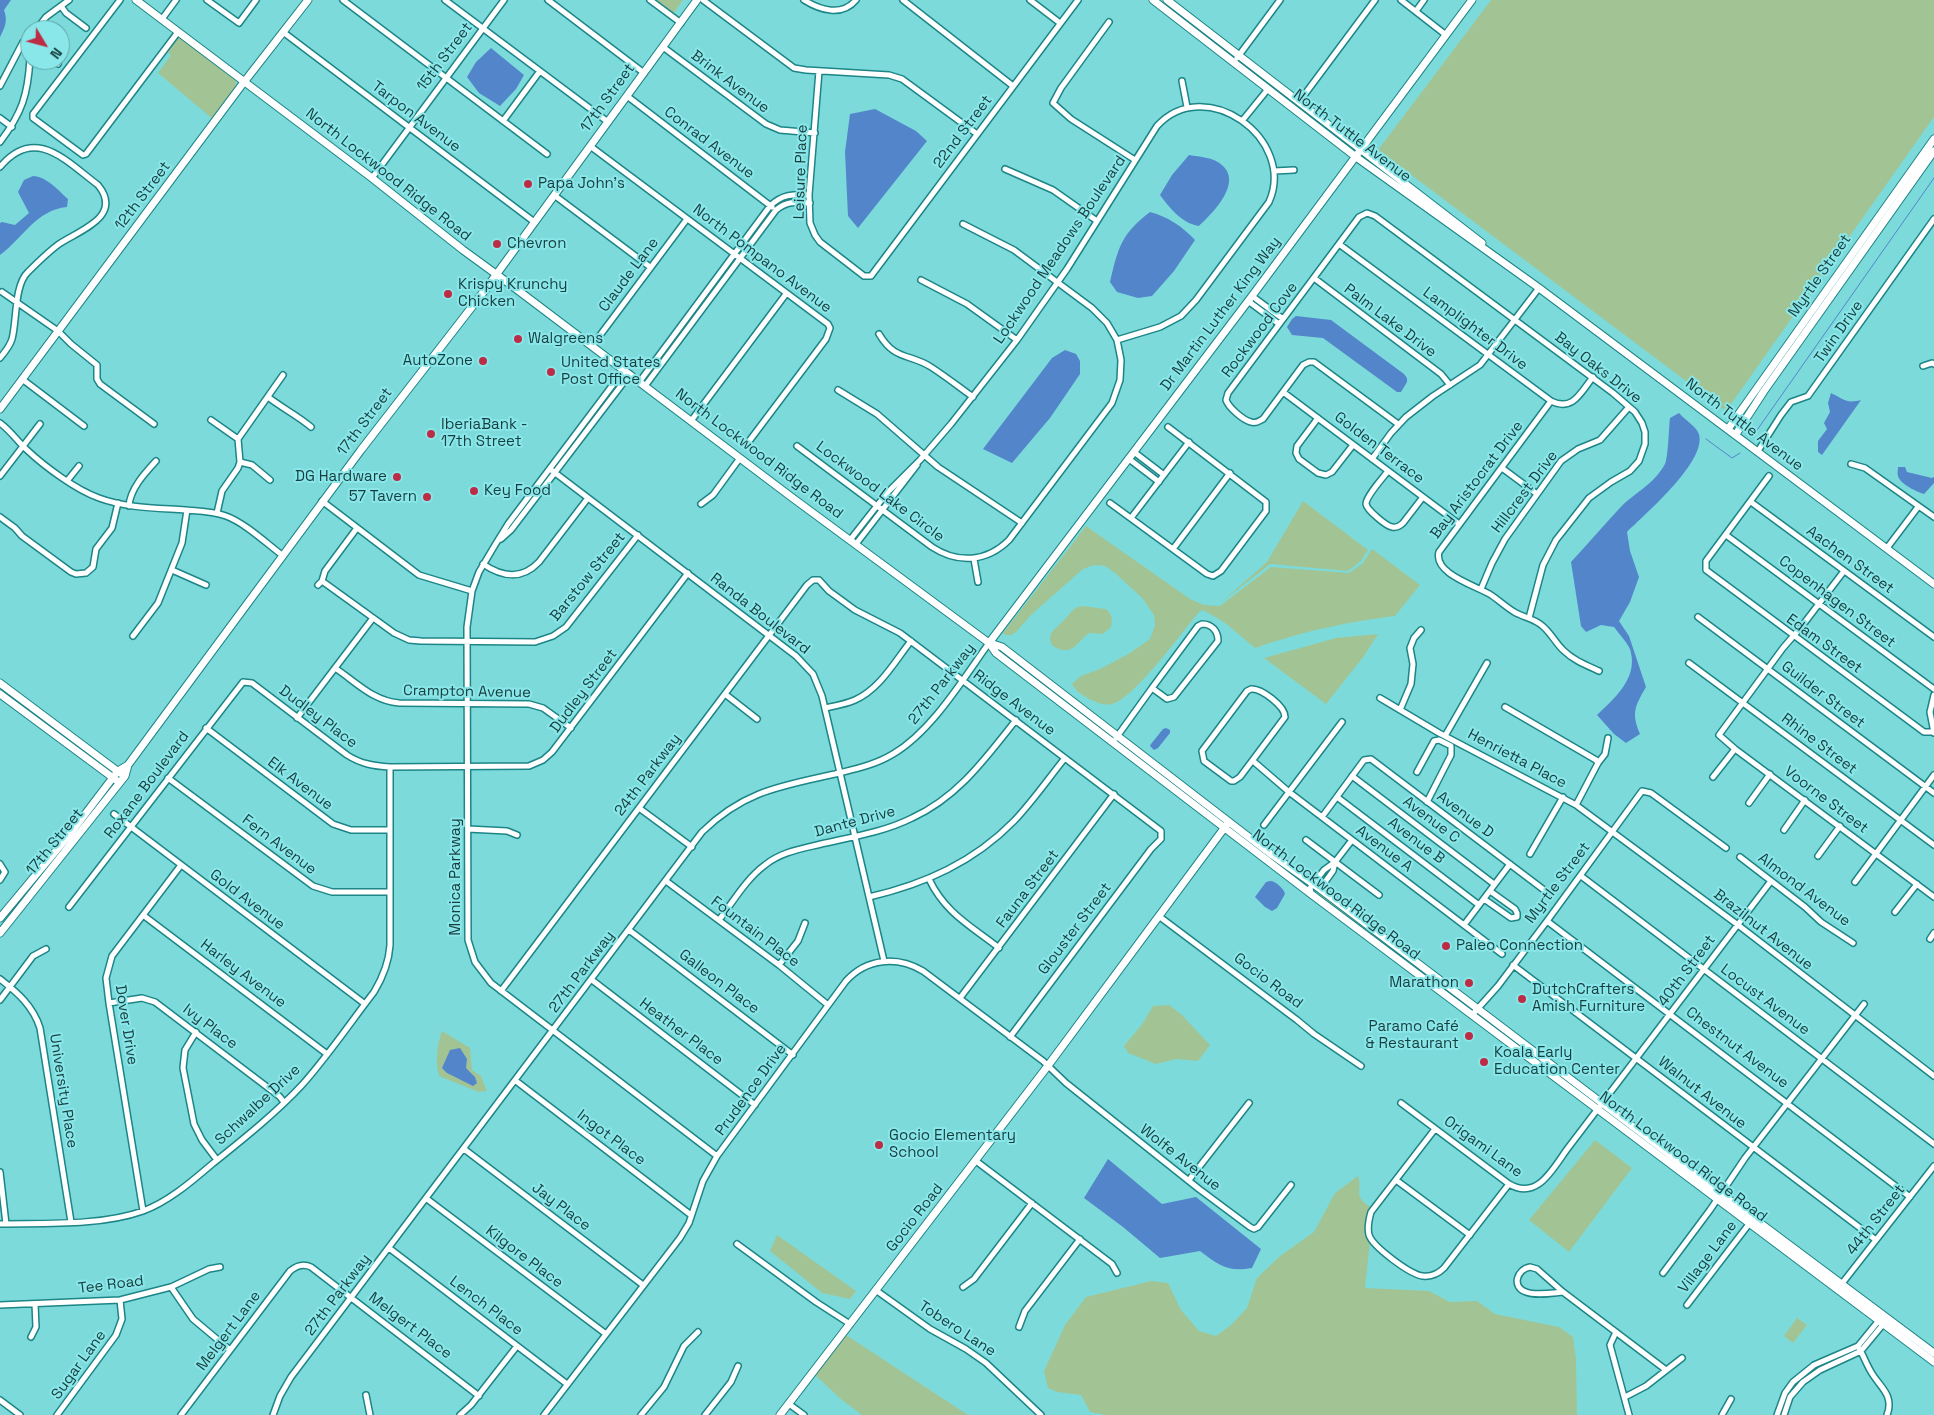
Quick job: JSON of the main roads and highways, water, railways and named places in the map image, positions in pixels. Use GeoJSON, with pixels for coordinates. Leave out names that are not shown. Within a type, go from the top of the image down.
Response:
{"type":"FeatureCollection","features":[{"type":"Feature","properties":{"kind":"main road","name":"North Lockwood Ridge Road"},"geometry":{"type":"LineString","coordinates":[[136,0],[372,178],[456,245],[989,643],[996,653],[1115,739],[1883,1320],[1934,1362]]}},
{"type":"Feature","properties":{"kind":"main road","name":"12th Street"},"geometry":{"type":"LineString","coordinates":[[0,409],[244,82],[308,0]]}},
{"type":"Feature","properties":{"kind":"main road","name":"17th Street"},"geometry":{"type":"LineString","coordinates":[[0,933],[119,783],[128,765],[282,555],[495,274],[698,0]]}},
{"type":"Feature","properties":{"kind":"main road","name":"North Tuttle Avenue"},"geometry":{"type":"LineString","coordinates":[[1153,0],[1356,157],[1736,434],[1934,584]]}},
{"type":"Feature","properties":{"kind":"main road","name":"North Tuttle Avenue"},"geometry":{"type":"LineString","coordinates":[[1167,0],[1428,200],[1538,288]]}},
{"type":"Feature","properties":{"kind":"main road","name":"Dr Martin Luther King Way"},"geometry":{"type":"LineString","coordinates":[[989,643],[1362,150],[1472,0]]}},
{"type":"Feature","properties":{"kind":"main road","name":"Myrtle Street"},"geometry":{"type":"LineString","coordinates":[[1728,429],[1934,139]]}},
{"type":"Feature","properties":{"kind":"main road","name":"Myrtle Street"},"geometry":{"type":"LineString","coordinates":[[1736,434],[1764,391],[1934,152]]}},
{"type":"Feature","properties":{"kind":"main road"},"geometry":{"type":"LineString","coordinates":[[0,683],[124,776]]}},
{"type":"Feature","properties":{"kind":"main road"},"geometry":{"type":"LineString","coordinates":[[0,694],[119,783]]}},
{"type":"Feature","properties":{"kind":"main road","name":"17th Street"},"geometry":{"type":"LineString","coordinates":[[0,918],[70,834],[118,771],[128,765]]}},
{"type":"Feature","properties":{"kind":"main road","name":"North Lockwood Ridge Road"},"geometry":{"type":"LineString","coordinates":[[1227,824],[1280,870],[1314,889]]}},
{"type":"Feature","properties":{"kind":"main road","name":"Gocio Road"},"geometry":{"type":"LineString","coordinates":[[780,1415],[976,1161],[1160,917],[1227,824]]}},
{"type":"Feature","properties":{"kind":"main road","name":"North Lockwood Ridge Road"},"geometry":{"type":"LineString","coordinates":[[1718,1196],[1749,1224],[1839,1287]]}},
{"type":"Feature","properties":{"kind":"main road","name":"North Lockwood Ridge Road"},"geometry":{"type":"LineString","coordinates":[[1883,1320],[1934,1353]]}},
{"type":"Feature","properties":{"kind":"water"},"geometry":{"type":"Polygon","coordinates":[[[0,0],[11,0],[4,10],[5,24],[0,37],[0,0]]]}},
{"type":"Feature","properties":{"kind":"water"},"geometry":{"type":"Polygon","coordinates":[[[491,48],[524,75],[516,89],[500,106],[479,93],[467,77],[476,62],[491,48]]]}},
{"type":"Feature","properties":{"kind":"water"},"geometry":{"type":"Polygon","coordinates":[[[875,109],[916,131],[927,141],[858,228],[848,216],[845,152],[850,114],[875,109]]]}},
{"type":"Feature","properties":{"kind":"water"},"geometry":{"type":"Polygon","coordinates":[[[1189,155],[1215,161],[1223,166],[1228,173],[1229,181],[1223,198],[1199,226],[1181,218],[1160,195],[1172,175],[1189,155]]]}},
{"type":"Feature","properties":{"kind":"water"},"geometry":{"type":"Polygon","coordinates":[[[33,176],[43,178],[56,188],[68,199],[67,207],[56,209],[38,219],[0,255],[0,223],[15,225],[29,213],[18,192],[24,180],[33,176]]]}},
{"type":"Feature","properties":{"kind":"water"},"geometry":{"type":"Polygon","coordinates":[[[1150,212],[1174,223],[1195,240],[1174,271],[1152,296],[1138,298],[1117,292],[1110,282],[1122,242],[1133,227],[1150,212]]]}},
{"type":"Feature","properties":{"kind":"water"},"geometry":{"type":"Polygon","coordinates":[[[1296,316],[1331,320],[1404,374],[1407,382],[1401,392],[1397,392],[1323,338],[1292,335],[1287,327],[1296,316]]]}},
{"type":"Feature","properties":{"kind":"water"},"geometry":{"type":"Polygon","coordinates":[[[1065,350],[1076,354],[1080,361],[1080,374],[1050,418],[1012,463],[983,449],[1052,358],[1065,350]]]}},
{"type":"Feature","properties":{"kind":"water"},"geometry":{"type":"Polygon","coordinates":[[[1831,393],[1848,401],[1861,400],[1822,455],[1818,452],[1818,441],[1827,429],[1824,423],[1830,412],[1828,403],[1831,393]]]}},
{"type":"Feature","properties":{"kind":"water"},"geometry":{"type":"Polygon","coordinates":[[[1679,413],[1698,432],[1699,443],[1695,456],[1686,471],[1674,485],[1627,532],[1630,551],[1639,577],[1630,602],[1619,621],[1629,636],[1646,687],[1639,699],[1635,715],[1640,734],[1626,743],[1614,734],[1597,715],[1623,688],[1631,671],[1630,650],[1614,627],[1601,625],[1586,632],[1581,626],[1571,562],[1612,516],[1660,472],[1666,461],[1670,418],[1679,413]]]}},
{"type":"Feature","properties":{"kind":"water"},"geometry":{"type":"Polygon","coordinates":[[[1898,467],[1905,467],[1907,472],[1934,477],[1934,483],[1924,494],[1917,491],[1905,485],[1899,479],[1898,467]]]}},
{"type":"Feature","properties":{"kind":"water"},"geometry":{"type":"Polygon","coordinates":[[[1163,729],[1170,730],[1170,733],[1158,748],[1154,750],[1150,746],[1151,744],[1163,729]]]}},
{"type":"Feature","properties":{"kind":"water"},"geometry":{"type":"Polygon","coordinates":[[[1266,882],[1275,882],[1285,894],[1277,908],[1272,911],[1255,897],[1266,882]]]}},
{"type":"Feature","properties":{"kind":"water"},"geometry":{"type":"Polygon","coordinates":[[[460,1048],[467,1059],[466,1068],[475,1077],[477,1083],[473,1086],[447,1073],[442,1068],[450,1050],[460,1048]]]}},
{"type":"Feature","properties":{"kind":"water"},"geometry":{"type":"Polygon","coordinates":[[[1108,1159],[1162,1204],[1196,1197],[1261,1249],[1252,1268],[1236,1269],[1224,1267],[1200,1251],[1160,1258],[1084,1198],[1108,1159]]]}},
{"type":"Feature","properties":{"kind":"waterway"},"geometry":{"type":"LineString","coordinates":[[1755,433],[1934,178]]}},
{"type":"Feature","properties":{"kind":"waterway"},"geometry":{"type":"LineString","coordinates":[[1706,439],[1732,458],[1740,453]]}},
{"type":"Feature","properties":{"kind":"place","name":"Papa John's"},"geometry":{"type":"Point","coordinates":[528,184]}},
{"type":"Feature","properties":{"kind":"place","name":"Chevron"},"geometry":{"type":"Point","coordinates":[497,244]}},
{"type":"Feature","properties":{"kind":"place","name":"Krispy Krunchy Chicken"},"geometry":{"type":"Point","coordinates":[448,294]}},
{"type":"Feature","properties":{"kind":"place","name":"Walgreens"},"geometry":{"type":"Point","coordinates":[518,339]}},
{"type":"Feature","properties":{"kind":"place","name":"AutoZone"},"geometry":{"type":"Point","coordinates":[483,361]}},
{"type":"Feature","properties":{"kind":"place","name":"United States Post Office"},"geometry":{"type":"Point","coordinates":[551,372]}},
{"type":"Feature","properties":{"kind":"place","name":"IberiaBank - 17th Street"},"geometry":{"type":"Point","coordinates":[431,434]}},
{"type":"Feature","properties":{"kind":"place","name":"DG Hardware"},"geometry":{"type":"Point","coordinates":[397,477]}},
{"type":"Feature","properties":{"kind":"place","name":"Key Food"},"geometry":{"type":"Point","coordinates":[474,491]}},
{"type":"Feature","properties":{"kind":"place","name":"57 Tavern"},"geometry":{"type":"Point","coordinates":[427,497]}},
{"type":"Feature","properties":{"kind":"place","name":"Paleo Connection"},"geometry":{"type":"Point","coordinates":[1446,946]}},
{"type":"Feature","properties":{"kind":"place","name":"Marathon"},"geometry":{"type":"Point","coordinates":[1469,983]}},
{"type":"Feature","properties":{"kind":"place","name":"DutchCrafters Amish Furniture"},"geometry":{"type":"Point","coordinates":[1522,999]}},
{"type":"Feature","properties":{"kind":"place","name":"Paramo Café & Restaurant"},"geometry":{"type":"Point","coordinates":[1469,1036]}},
{"type":"Feature","properties":{"kind":"place","name":"Koala Early Education Center"},"geometry":{"type":"Point","coordinates":[1484,1062]}},
{"type":"Feature","properties":{"kind":"place","name":"Gocio Elementary School"},"geometry":{"type":"Point","coordinates":[879,1145]}}]}
